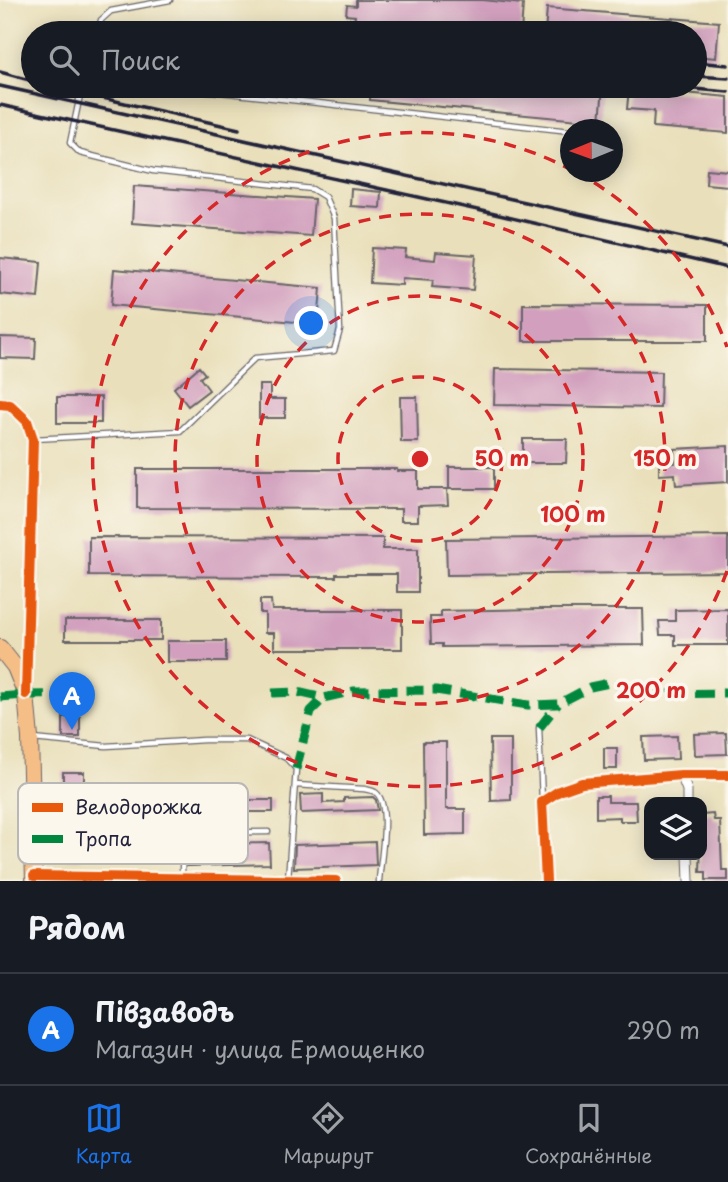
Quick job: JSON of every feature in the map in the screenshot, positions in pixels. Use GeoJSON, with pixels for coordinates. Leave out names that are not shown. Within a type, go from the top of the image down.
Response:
{"type":"FeatureCollection","features":[{"type":"Feature","properties":{"kind":"highway"},"geometry":{"type":"LineString","coordinates":[[0,648],[15,667],[26,694],[31,783]]}},
{"type":"Feature","properties":{"kind":"street"},"geometry":{"type":"LineString","coordinates":[[0,404],[10,405],[27,421],[33,439],[26,694]]}},
{"type":"Feature","properties":{"kind":"street"},"geometry":{"type":"LineString","coordinates":[[681,775],[687,797]]}},
{"type":"Feature","properties":{"kind":"street"},"geometry":{"type":"LineString","coordinates":[[546,881],[542,802],[559,791],[582,783],[681,775],[728,775]]}},
{"type":"Feature","properties":{"kind":"street"},"geometry":{"type":"LineString","coordinates":[[688,860],[689,881]]}},
{"type":"Feature","properties":{"kind":"street"},"geometry":{"type":"LineString","coordinates":[[34,879],[182,877],[335,881]]}},
{"type":"Feature","properties":{"kind":"lane"},"geometry":{"type":"LineString","coordinates":[[101,21],[111,11],[170,0]]}},
{"type":"Feature","properties":{"kind":"lane"},"geometry":{"type":"LineString","coordinates":[[33,439],[180,431],[256,359],[334,351],[340,330],[334,218],[325,197],[312,189],[153,171],[80,153],[70,143],[79,98]]}},
{"type":"Feature","properties":{"kind":"lane"},"geometry":{"type":"LineString","coordinates":[[272,98],[560,130]]}},
{"type":"Feature","properties":{"kind":"lane"},"geometry":{"type":"LineString","coordinates":[[540,728],[542,802]]}},
{"type":"Feature","properties":{"kind":"lane"},"geometry":{"type":"LineString","coordinates":[[30,738],[106,746],[247,740],[286,758],[296,769],[288,880]]}},
{"type":"Feature","properties":{"kind":"lane"},"geometry":{"type":"LineString","coordinates":[[295,785],[365,789],[375,792],[381,798],[385,818],[379,881]]}},
{"type":"Feature","properties":{"kind":"lane"},"geometry":{"type":"LineString","coordinates":[[248,832],[268,832]]}},
{"type":"Feature","properties":{"kind":"lane"},"geometry":{"type":"LineString","coordinates":[[182,864],[182,877]]}},
{"type":"Feature","properties":{"kind":"building"},"geometry":{"type":"Polygon","coordinates":[[[356,0],[483,0],[523,4],[522,21],[354,21],[355,16],[346,15],[347,5],[356,6],[356,0]]]}},
{"type":"Feature","properties":{"kind":"building"},"geometry":{"type":"Polygon","coordinates":[[[547,8],[707,21],[546,21],[547,8]]]}},
{"type":"Feature","properties":{"kind":"building"},"geometry":{"type":"Polygon","coordinates":[[[707,21],[719,22],[716,58],[707,57],[707,21]]]}},
{"type":"Feature","properties":{"kind":"building"},"geometry":{"type":"Polygon","coordinates":[[[707,95],[728,97],[728,133],[653,127],[654,111],[627,109],[628,98],[707,98],[707,95]]]}},
{"type":"Feature","properties":{"kind":"building"},"geometry":{"type":"Polygon","coordinates":[[[370,98],[602,98],[600,119],[569,119],[370,98]]]}},
{"type":"Feature","properties":{"kind":"building"},"geometry":{"type":"Polygon","coordinates":[[[707,169],[728,171],[728,186],[706,184],[707,169]]]}},
{"type":"Feature","properties":{"kind":"building"},"geometry":{"type":"Polygon","coordinates":[[[134,186],[314,199],[311,236],[132,223],[134,186]]]}},
{"type":"Feature","properties":{"kind":"building"},"geometry":{"type":"Polygon","coordinates":[[[351,189],[381,192],[380,208],[350,206],[351,189]]]}},
{"type":"Feature","properties":{"kind":"building"},"geometry":{"type":"Polygon","coordinates":[[[372,248],[406,250],[405,257],[435,260],[436,252],[476,255],[473,290],[432,287],[433,280],[402,278],[402,285],[370,283],[372,248]]]}},
{"type":"Feature","properties":{"kind":"building"},"geometry":{"type":"Polygon","coordinates":[[[0,258],[41,262],[38,298],[0,294],[0,258]]]}},
{"type":"Feature","properties":{"kind":"building"},"geometry":{"type":"Polygon","coordinates":[[[114,269],[321,288],[318,324],[111,305],[114,269]]]}},
{"type":"Feature","properties":{"kind":"building"},"geometry":{"type":"Polygon","coordinates":[[[523,304],[707,305],[707,341],[523,341],[523,304]]]}},
{"type":"Feature","properties":{"kind":"building"},"geometry":{"type":"Polygon","coordinates":[[[0,337],[36,338],[35,359],[0,358],[0,337]]]}},
{"type":"Feature","properties":{"kind":"building"},"geometry":{"type":"Polygon","coordinates":[[[199,367],[205,374],[200,378],[209,390],[188,406],[174,388],[199,367]]]}},
{"type":"Feature","properties":{"kind":"building"},"geometry":{"type":"Polygon","coordinates":[[[495,369],[661,372],[660,408],[494,405],[495,369]]]}},
{"type":"Feature","properties":{"kind":"building"},"geometry":{"type":"Polygon","coordinates":[[[259,385],[270,385],[270,399],[285,399],[285,418],[259,418],[259,385]]]}},
{"type":"Feature","properties":{"kind":"building"},"geometry":{"type":"Polygon","coordinates":[[[57,397],[101,397],[101,423],[57,423],[57,397]]]}},
{"type":"Feature","properties":{"kind":"building"},"geometry":{"type":"Polygon","coordinates":[[[400,397],[417,397],[418,442],[401,442],[400,397]]]}},
{"type":"Feature","properties":{"kind":"building"},"geometry":{"type":"Polygon","coordinates":[[[523,439],[567,439],[566,463],[523,463],[523,439]]]}},
{"type":"Feature","properties":{"kind":"building"},"geometry":{"type":"Polygon","coordinates":[[[728,446],[728,482],[676,485],[675,474],[659,475],[659,464],[675,463],[674,449],[728,446]]]}},
{"type":"Feature","properties":{"kind":"building"},"geometry":{"type":"Polygon","coordinates":[[[449,467],[494,467],[494,489],[449,489],[449,467]]]}},
{"type":"Feature","properties":{"kind":"building"},"geometry":{"type":"Polygon","coordinates":[[[137,469],[418,471],[418,489],[447,489],[448,505],[418,506],[418,521],[401,521],[401,509],[137,508],[137,469]]]}},
{"type":"Feature","properties":{"kind":"building"},"geometry":{"type":"Polygon","coordinates":[[[728,536],[728,572],[447,575],[446,539],[728,536]]]}},
{"type":"Feature","properties":{"kind":"building"},"geometry":{"type":"Polygon","coordinates":[[[89,537],[383,538],[383,549],[418,549],[418,592],[397,592],[397,574],[336,574],[336,577],[89,576],[89,537]]]}},
{"type":"Feature","properties":{"kind":"building"},"geometry":{"type":"Polygon","coordinates":[[[260,600],[271,600],[272,610],[402,610],[402,649],[274,649],[274,633],[265,633],[265,613],[260,613],[260,600]]]}},
{"type":"Feature","properties":{"kind":"building"},"geometry":{"type":"Polygon","coordinates":[[[643,609],[644,645],[442,647],[442,644],[431,644],[430,617],[441,617],[441,611],[643,609]]]}},
{"type":"Feature","properties":{"kind":"building"},"geometry":{"type":"Polygon","coordinates":[[[728,609],[728,645],[675,645],[675,635],[660,635],[659,621],[675,621],[675,610],[728,609]]]}},
{"type":"Feature","properties":{"kind":"building"},"geometry":{"type":"Polygon","coordinates":[[[65,620],[161,620],[161,640],[65,640],[65,620]]]}},
{"type":"Feature","properties":{"kind":"building"},"geometry":{"type":"Polygon","coordinates":[[[167,641],[226,641],[226,662],[167,662],[167,641]]]}},
{"type":"Feature","properties":{"kind":"building"},"geometry":{"type":"Polygon","coordinates":[[[63,717],[80,717],[80,737],[63,737],[63,717]]]}},
{"type":"Feature","properties":{"kind":"building"},"geometry":{"type":"Polygon","coordinates":[[[726,733],[727,754],[695,755],[694,734],[726,733]]]}},
{"type":"Feature","properties":{"kind":"building"},"geometry":{"type":"Polygon","coordinates":[[[677,736],[678,759],[644,760],[643,737],[677,736]]]}},
{"type":"Feature","properties":{"kind":"building"},"geometry":{"type":"Polygon","coordinates":[[[490,739],[511,739],[511,800],[491,801],[490,739]]]}},
{"type":"Feature","properties":{"kind":"building"},"geometry":{"type":"Polygon","coordinates":[[[423,742],[446,742],[446,809],[465,809],[465,834],[424,835],[423,742]]]}},
{"type":"Feature","properties":{"kind":"building"},"geometry":{"type":"Polygon","coordinates":[[[604,748],[617,748],[617,769],[604,769],[604,748]]]}},
{"type":"Feature","properties":{"kind":"building"},"geometry":{"type":"Polygon","coordinates":[[[63,772],[84,772],[84,783],[63,783],[63,772]]]}},
{"type":"Feature","properties":{"kind":"building"},"geometry":{"type":"Polygon","coordinates":[[[323,794],[323,803],[344,802],[344,798],[373,797],[378,810],[301,813],[300,795],[323,794]]]}},
{"type":"Feature","properties":{"kind":"building"},"geometry":{"type":"Polygon","coordinates":[[[596,796],[608,796],[608,802],[636,802],[637,821],[620,821],[620,817],[596,818],[596,796]]]}},
{"type":"Feature","properties":{"kind":"building"},"geometry":{"type":"Polygon","coordinates":[[[248,800],[273,800],[273,812],[248,812],[248,800]]]}},
{"type":"Feature","properties":{"kind":"building"},"geometry":{"type":"Polygon","coordinates":[[[713,814],[714,820],[720,820],[722,870],[728,870],[728,880],[706,880],[706,872],[700,872],[700,860],[707,860],[707,815],[713,814]]]}},
{"type":"Feature","properties":{"kind":"building"},"geometry":{"type":"Polygon","coordinates":[[[375,842],[376,865],[294,868],[295,845],[375,842]]]}},
{"type":"Feature","properties":{"kind":"building"},"geometry":{"type":"Polygon","coordinates":[[[269,843],[270,864],[187,866],[248,864],[248,844],[269,843]]]}},
{"type":"Feature","properties":{"kind":"railway"},"geometry":{"type":"LineString","coordinates":[[707,63],[728,65]]}},
{"type":"Feature","properties":{"kind":"railway"},"geometry":{"type":"LineString","coordinates":[[0,72],[21,78]]}},
{"type":"Feature","properties":{"kind":"railway"},"geometry":{"type":"LineString","coordinates":[[707,77],[728,78]]}},
{"type":"Feature","properties":{"kind":"railway"},"geometry":{"type":"LineString","coordinates":[[0,86],[21,91]]}},
{"type":"Feature","properties":{"kind":"railway"},"geometry":{"type":"LineString","coordinates":[[707,90],[728,92]]}},
{"type":"Feature","properties":{"kind":"railway"},"geometry":{"type":"LineString","coordinates":[[54,98],[728,247]]}},
{"type":"Feature","properties":{"kind":"railway"},"geometry":{"type":"LineString","coordinates":[[103,98],[239,129]]}},
{"type":"Feature","properties":{"kind":"railway"},"geometry":{"type":"LineString","coordinates":[[0,105],[728,268]]}},
{"type":"Feature","properties":{"kind":"marked path"},"geometry":{"type":"LineString","coordinates":[[272,693],[297,692],[324,698],[354,691],[436,690],[528,705],[558,704],[590,687],[609,683],[629,686],[651,694],[728,693]]}},
{"type":"Feature","properties":{"kind":"marked path"},"geometry":{"type":"LineString","coordinates":[[0,697],[82,697]]}},
{"type":"Feature","properties":{"kind":"marked path"},"geometry":{"type":"LineString","coordinates":[[296,769],[311,711],[324,698]]}},
{"type":"Feature","properties":{"kind":"marked path"},"geometry":{"type":"LineString","coordinates":[[539,728],[558,704]]}},
{"type":"Feature","properties":{"kind":"cycle path"},"geometry":{"type":"LineString","coordinates":[[0,404],[10,405],[27,421],[33,439],[26,694]]}},
{"type":"Feature","properties":{"kind":"cycle path"},"geometry":{"type":"LineString","coordinates":[[546,881],[542,802],[559,791],[582,783],[681,775],[728,775]]}},
{"type":"Feature","properties":{"kind":"cycle path"},"geometry":{"type":"LineString","coordinates":[[34,876],[336,881]]}},
{"type":"Feature","properties":{"kind":"place","name":"Пiвзаводъ"},"geometry":{"type":"Point","coordinates":[72,730]}}]}
